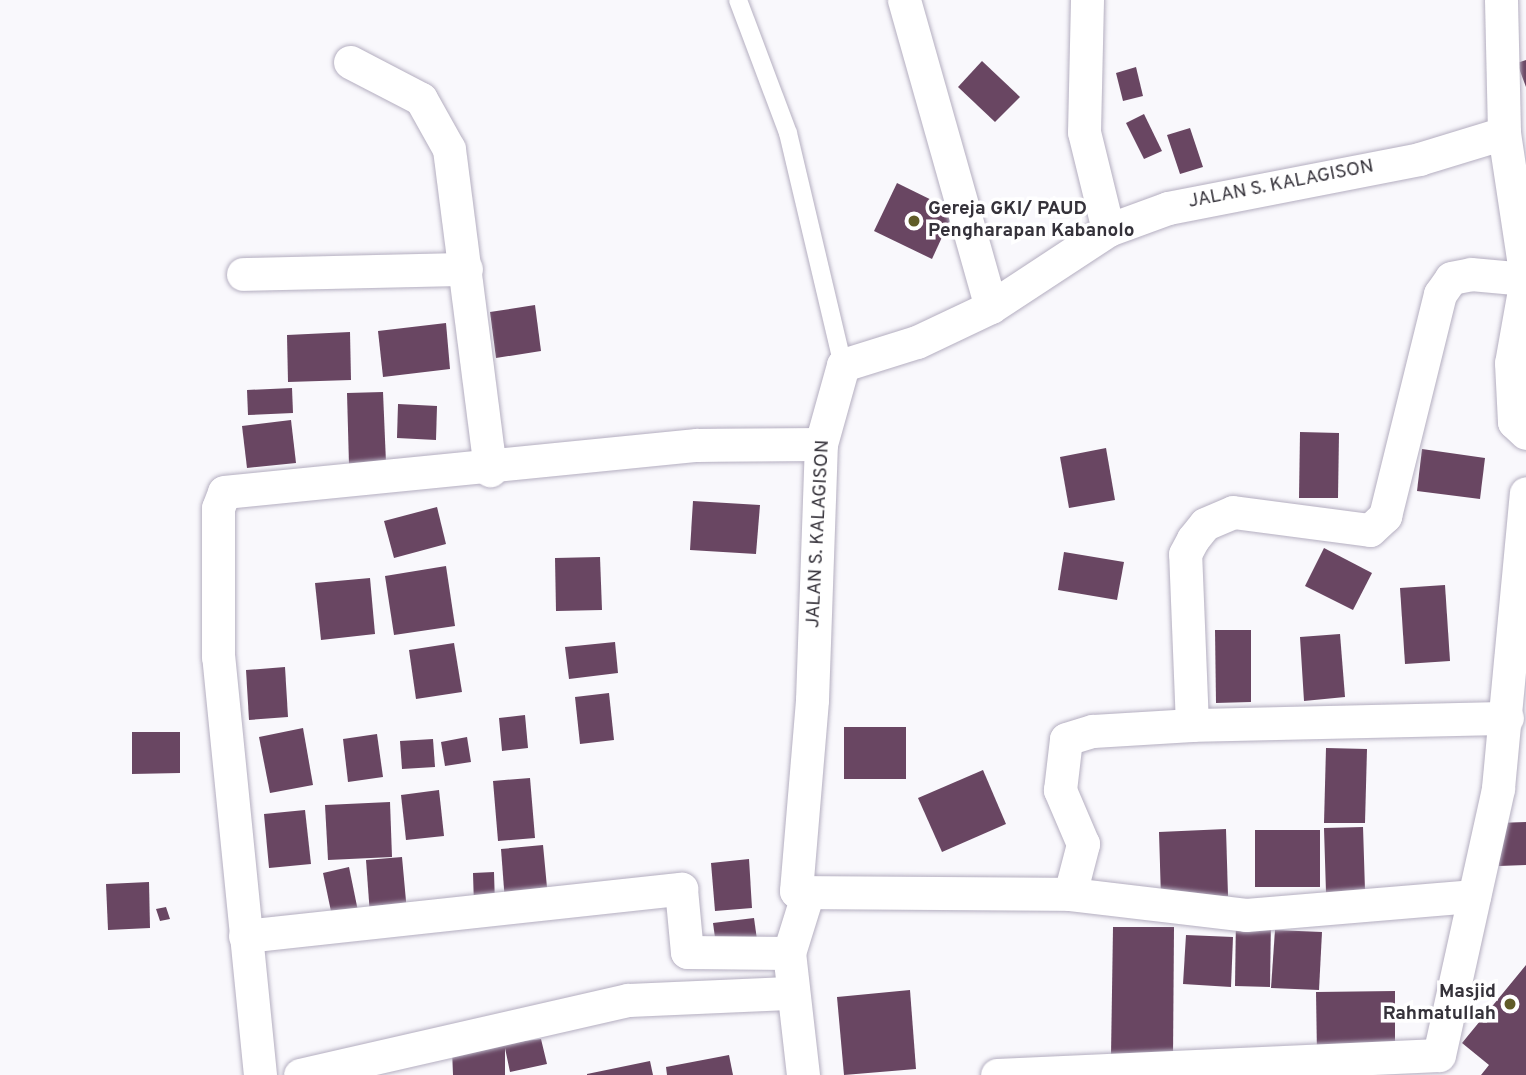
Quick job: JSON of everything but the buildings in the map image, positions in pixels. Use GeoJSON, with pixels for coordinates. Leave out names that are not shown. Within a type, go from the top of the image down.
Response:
{"type":"FeatureCollection","features":[{"type":"Feature","properties":{"kind":"street"},"geometry":{"type":"LineString","coordinates":[[904,0],[991,307]]}},
{"type":"Feature","properties":{"kind":"street"},"geometry":{"type":"LineString","coordinates":[[1087,0],[1084,132],[1108,230]]}},
{"type":"Feature","properties":{"kind":"street"},"geometry":{"type":"LineString","coordinates":[[1501,0],[1504,133],[1526,279],[1511,363],[1514,422],[1526,433]]}},
{"type":"Feature","properties":{"kind":"street"},"geometry":{"type":"LineString","coordinates":[[350,62],[422,99],[437,118],[449,149],[490,470]]}},
{"type":"Feature","properties":{"kind":"street","name":"JALAN S. KALAGISON"},"geometry":{"type":"LineString","coordinates":[[808,892],[796,891],[812,699],[821,444],[843,365],[918,342],[991,307],[1108,230],[1237,191],[1419,159],[1504,133]]}},
{"type":"Feature","properties":{"kind":"street"},"geometry":{"type":"LineString","coordinates":[[243,274],[466,270]]}},
{"type":"Feature","properties":{"kind":"street"},"geometry":{"type":"LineString","coordinates":[[1192,725],[1185,554],[1193,539],[1205,524],[1233,512],[1370,530],[1385,516],[1440,294],[1451,278],[1461,276],[1526,279]]}},
{"type":"Feature","properties":{"kind":"street"},"geometry":{"type":"LineString","coordinates":[[260,1075],[258,935],[218,657],[218,508],[224,492],[235,486],[490,470],[697,445],[821,444]]}},
{"type":"Feature","properties":{"kind":"street"},"geometry":{"type":"LineString","coordinates":[[997,1075],[1436,1065],[1474,896],[1512,787],[1507,718],[1523,599],[1526,493]]}},
{"type":"Feature","properties":{"kind":"street"},"geometry":{"type":"LineString","coordinates":[[1070,894],[1083,844],[1060,790],[1066,739],[1093,730],[1192,725],[1507,718]]}},
{"type":"Feature","properties":{"kind":"street"},"geometry":{"type":"LineString","coordinates":[[258,935],[681,889],[687,952],[789,953]]}},
{"type":"Feature","properties":{"kind":"street"},"geometry":{"type":"LineString","coordinates":[[803,1075],[789,993],[789,953],[808,892],[1070,894],[1245,915],[1474,896]]}},
{"type":"Feature","properties":{"kind":"street"},"geometry":{"type":"LineString","coordinates":[[300,1075],[628,1000],[789,993]]}},
{"type":"Feature","properties":{"kind":"lane"},"geometry":{"type":"LineString","coordinates":[[738,0],[789,133],[843,365]]}},
{"type":"Feature","properties":{"kind":"place","name":"Gereja GKI/ PAUD Pengharapan Kabanolo"},"geometry":{"type":"Point","coordinates":[914,221]}},
{"type":"Feature","properties":{"kind":"place","name":"Masjid Rahmatullah"},"geometry":{"type":"Point","coordinates":[1510,1004]}}]}
